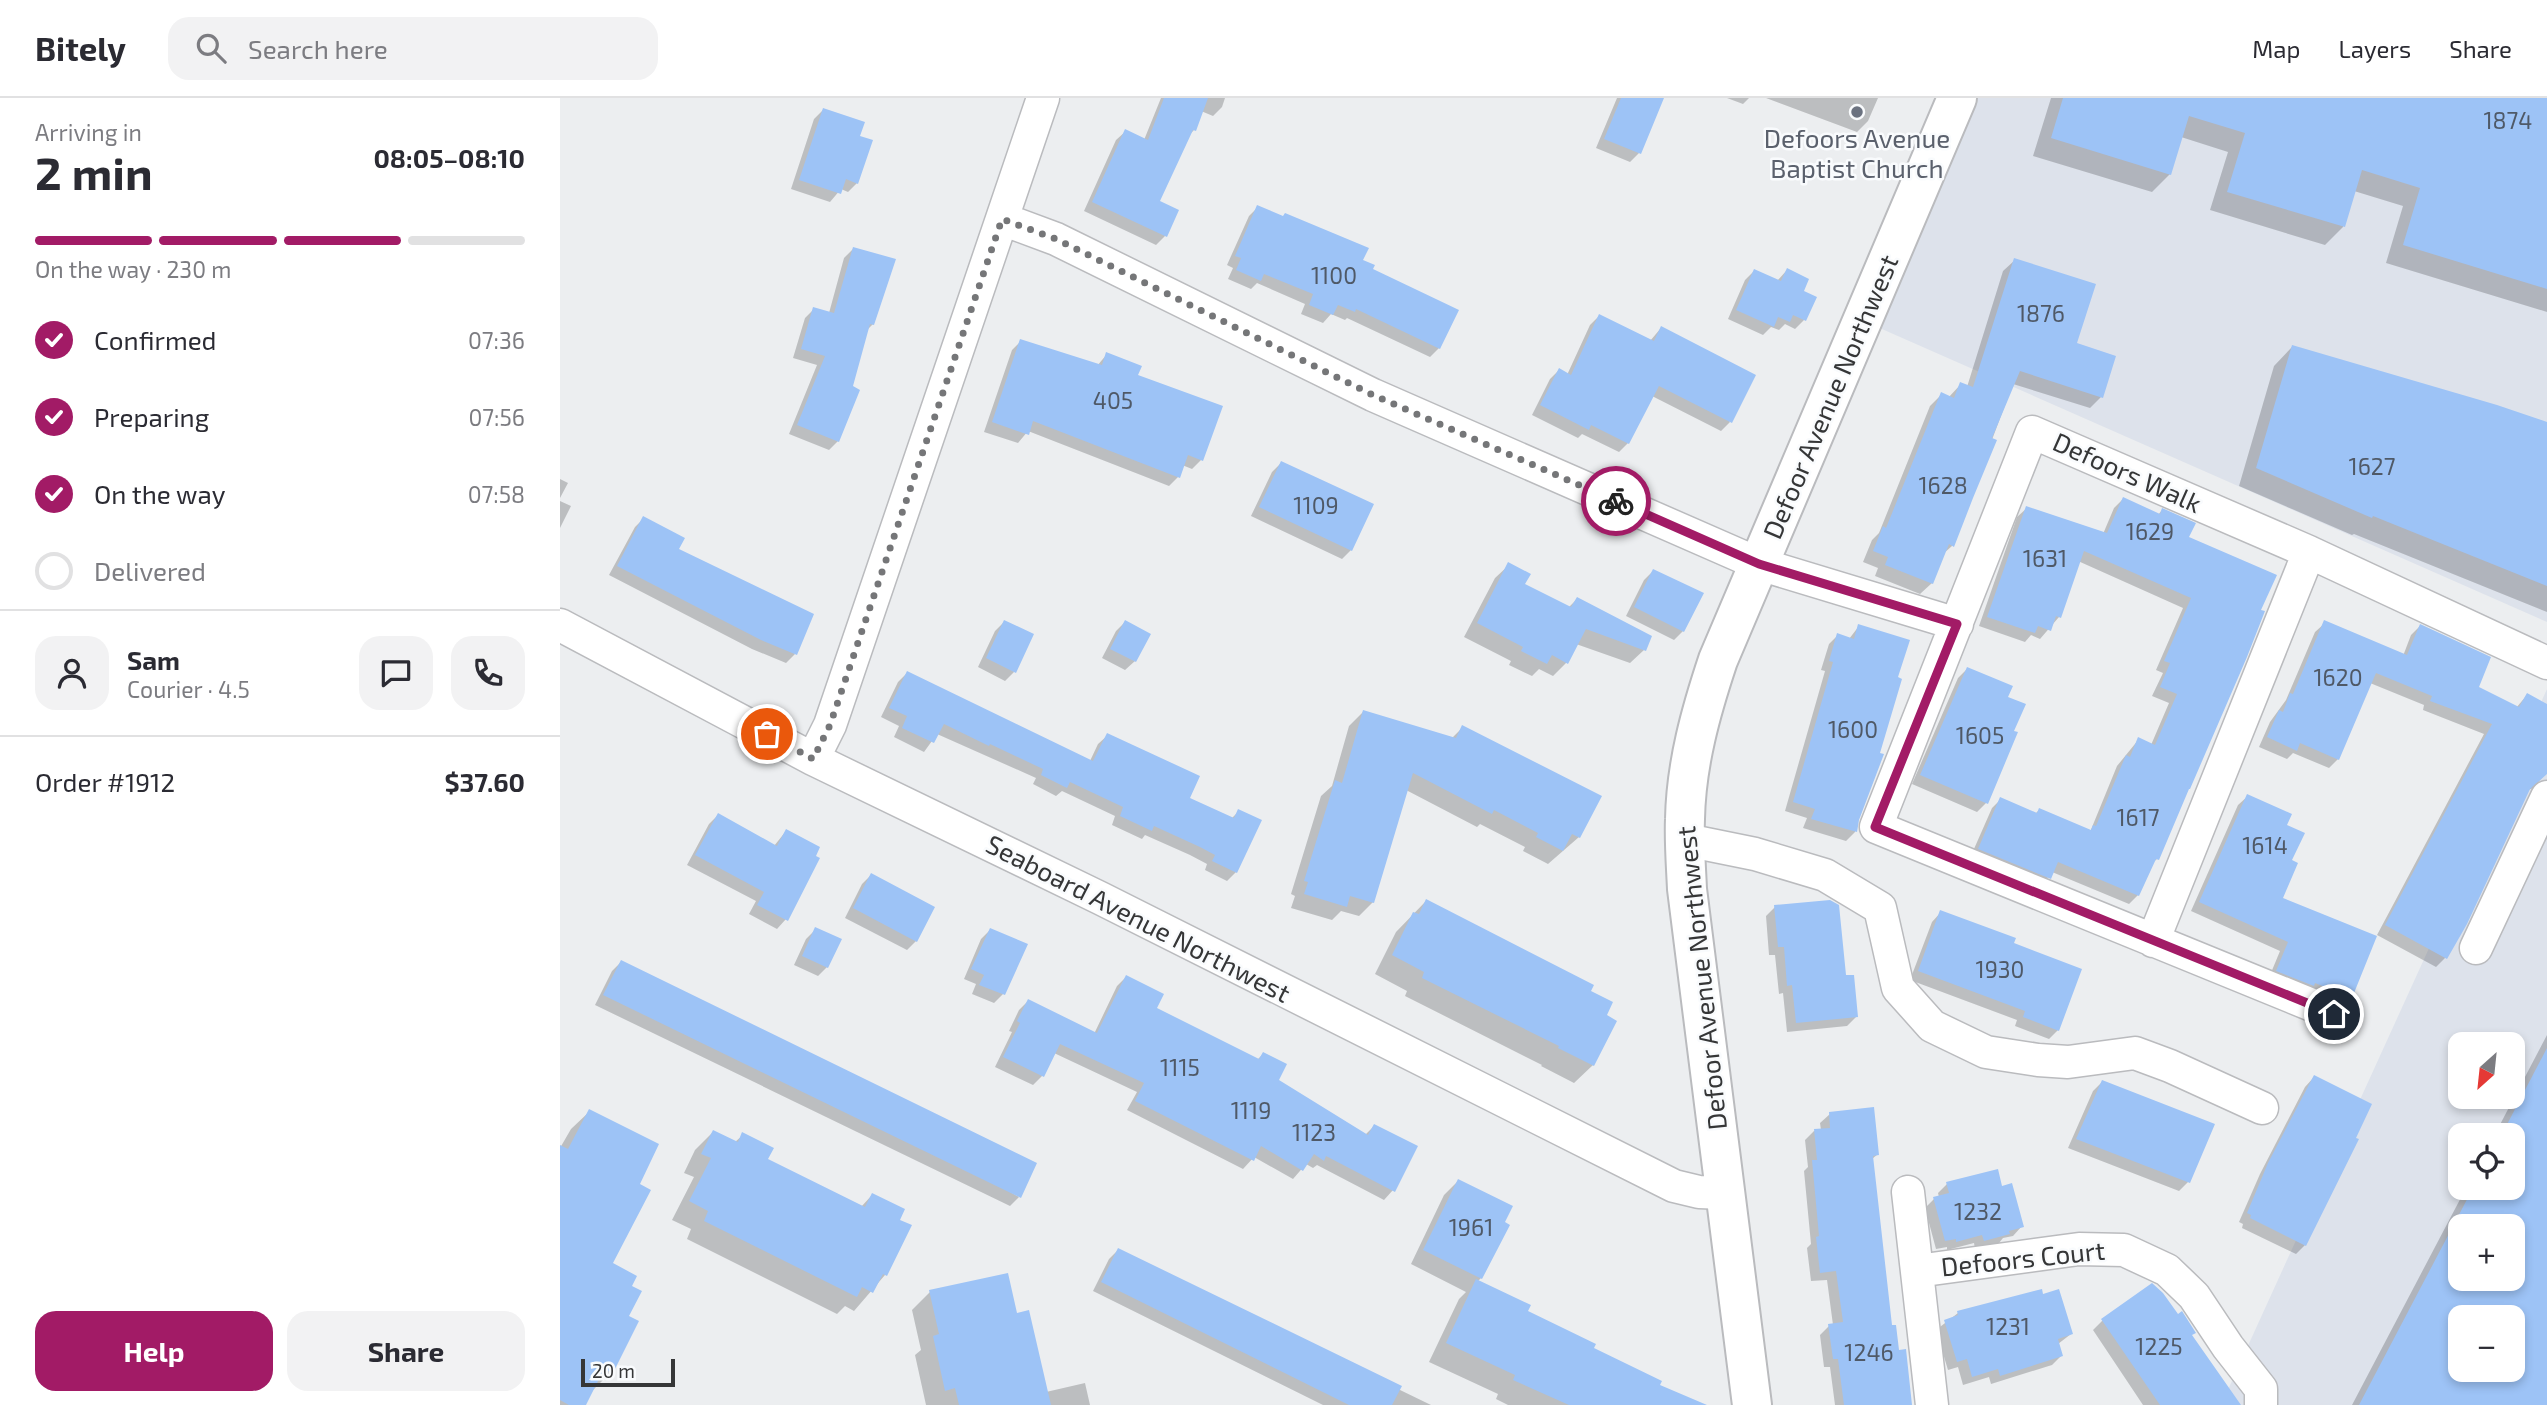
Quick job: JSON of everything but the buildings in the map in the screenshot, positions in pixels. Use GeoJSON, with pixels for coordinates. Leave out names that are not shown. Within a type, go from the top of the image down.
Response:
{"type":"FeatureCollection","features":[{"type":"Feature","properties":{"kind":"street"},"geometry":{"type":"LineString","coordinates":[[813,759],[830,725],[1043,98]]}},
{"type":"Feature","properties":{"kind":"street","name":"Defoor Avenue Northwest"},"geometry":{"type":"LineString","coordinates":[[1752,1405],[1687,889],[1685,817],[1690,762],[1703,706],[1718,660],[1957,98]]}},
{"type":"Feature","properties":{"kind":"street"},"geometry":{"type":"LineString","coordinates":[[1002,219],[1056,239],[1373,395],[1759,564],[1957,624]]}},
{"type":"Feature","properties":{"kind":"street","name":"Defoors Walk"},"geometry":{"type":"LineString","coordinates":[[2334,1014],[1875,827],[2032,432],[2309,552],[2547,663]]}},
{"type":"Feature","properties":{"kind":"street"},"geometry":{"type":"LineString","coordinates":[[2153,941],[2309,552]]}},
{"type":"Feature","properties":{"kind":"street","name":"Seaboard Avenue Northwest"},"geometry":{"type":"LineString","coordinates":[[560,625],[813,759],[1100,898],[1674,1186],[1699,1192],[1724,1193]]}},
{"type":"Feature","properties":{"kind":"street"},"geometry":{"type":"LineString","coordinates":[[2476,948],[2547,797]]}},
{"type":"Feature","properties":{"kind":"street"},"geometry":{"type":"LineString","coordinates":[[1686,840],[1755,854],[1825,875],[1880,908],[1898,988],[1932,1026],[1986,1052],[2068,1062],[2134,1054],[2170,1066],[2262,1108]]}},
{"type":"Feature","properties":{"kind":"street"},"geometry":{"type":"LineString","coordinates":[[1908,1192],[1931,1400]]}},
{"type":"Feature","properties":{"kind":"street","name":"Defoors Court"},"geometry":{"type":"LineString","coordinates":[[1917,1271],[2079,1249],[2124,1250],[2167,1270],[2194,1296],[2228,1347],[2261,1388],[2261,1405]]}},
{"type":"Feature","properties":{"kind":"shaded area"},"geometry":{"type":"Polygon","coordinates":[[[1956,98],[2547,98],[2547,622],[1866,322],[1956,98]]]}},
{"type":"Feature","properties":{"kind":"shaded area"},"geometry":{"type":"Polygon","coordinates":[[[2547,689],[2547,1405],[2221,1405],[2547,689]]]}},
{"type":"Feature","properties":{"kind":"way so far"},"geometry":{"type":"LineString","coordinates":[[767,734],[813,759],[830,725],[1002,219],[1056,239],[1373,395],[1616,501]]}},
{"type":"Feature","properties":{"kind":"place","name":"Defoors Avenue Baptist Church"},"geometry":{"type":"Point","coordinates":[1857,112]}},
{"type":"Feature","properties":{"kind":"route"},"geometry":{"type":"LineString","coordinates":[[1616,501],[1759,564],[1957,624],[1875,827],[2334,1014]]}}]}
